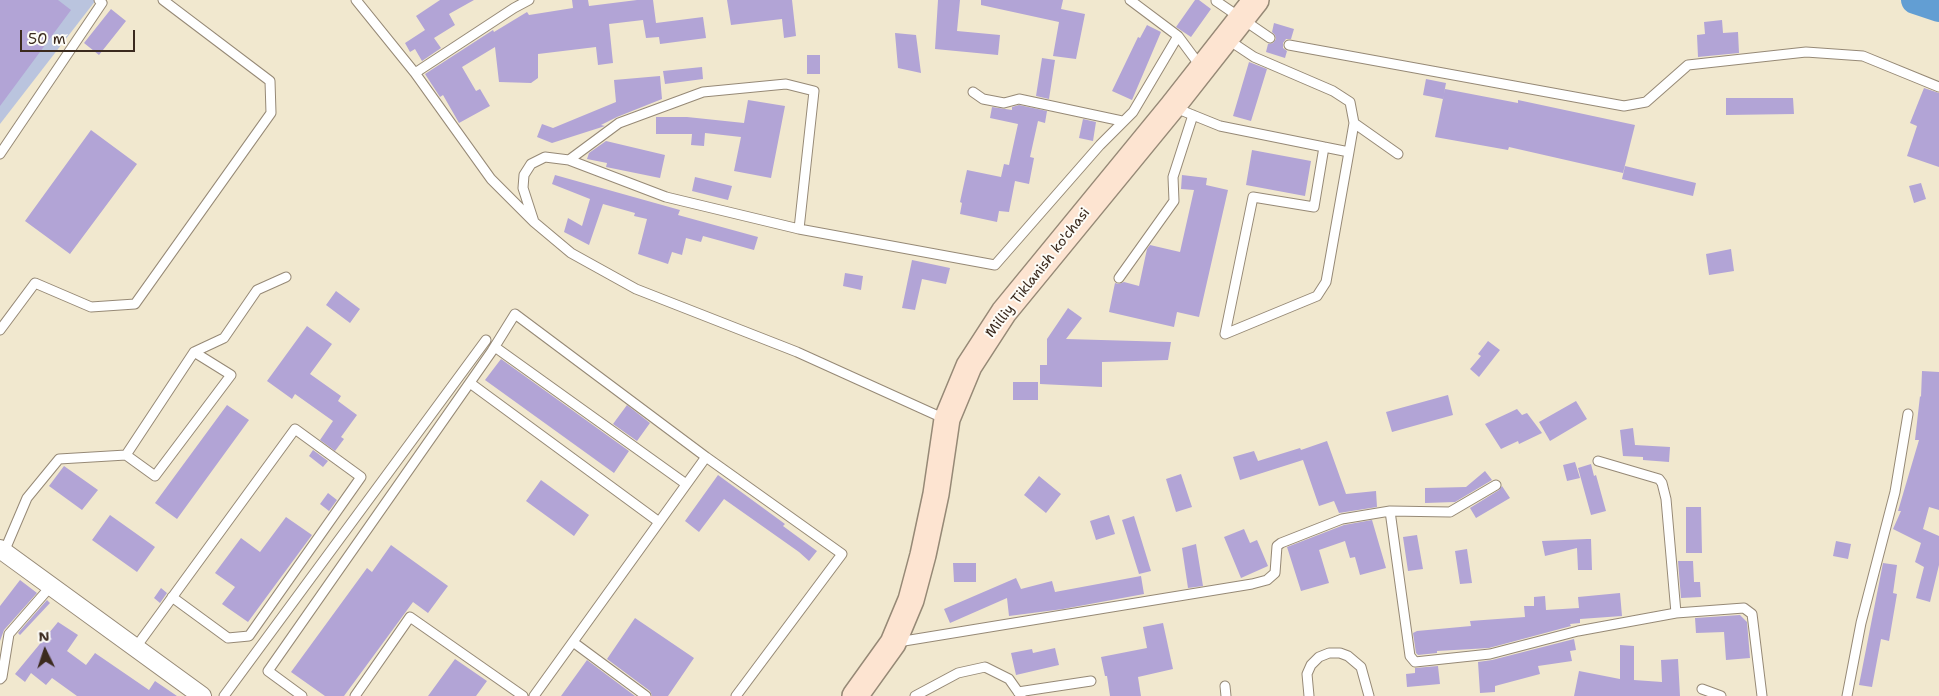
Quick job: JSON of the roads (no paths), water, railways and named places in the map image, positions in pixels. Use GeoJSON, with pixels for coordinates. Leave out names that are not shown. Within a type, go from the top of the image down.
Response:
{"type":"FeatureCollection","features":[{"type":"Feature","properties":{"kind":"main road","name":"Milliy Tiklanish ko'chasi"},"geometry":{"type":"LineString","coordinates":[[855,696],[893,643],[910,600],[923,555],[936,494],[947,420],[969,366],[1004,312],[1182,111],[1203,69],[1249,10]]}},
{"type":"Feature","properties":{"kind":"street"},"geometry":{"type":"LineString","coordinates":[[2,550],[202,696]]}},
{"type":"Feature","properties":{"kind":"lane"},"geometry":{"type":"LineString","coordinates":[[0,154],[102,3],[99,0]]}},
{"type":"Feature","properties":{"kind":"lane"},"geometry":{"type":"LineString","coordinates":[[0,330],[36,282],[91,307],[135,304],[272,113],[270,81],[163,0]]}},
{"type":"Feature","properties":{"kind":"lane"},"geometry":{"type":"LineString","coordinates":[[356,0],[415,73],[491,179],[534,222],[571,253],[636,289],[797,352],[947,420]]}},
{"type":"Feature","properties":{"kind":"lane"},"geometry":{"type":"LineString","coordinates":[[415,73],[529,0]]}},
{"type":"Feature","properties":{"kind":"lane"},"geometry":{"type":"LineString","coordinates":[[1130,0],[1178,36],[1203,69]]}},
{"type":"Feature","properties":{"kind":"lane"},"geometry":{"type":"LineString","coordinates":[[1217,0],[1249,10],[1270,38]]}},
{"type":"Feature","properties":{"kind":"lane"},"geometry":{"type":"LineString","coordinates":[[534,222],[523,188],[524,175],[531,164],[545,158],[568,160],[666,197],[799,229],[996,265],[1100,145],[1133,112],[1178,36]]}},
{"type":"Feature","properties":{"kind":"lane"},"geometry":{"type":"LineString","coordinates":[[1226,39],[1254,56],[1333,91],[1350,102],[1354,123],[1326,282],[1317,296],[1225,334],[1253,197],[1314,207],[1324,147]]}},
{"type":"Feature","properties":{"kind":"lane"},"geometry":{"type":"LineString","coordinates":[[1289,45],[1624,106],[1646,102],[1688,64],[1806,52],[1863,56],[1939,87]]}},
{"type":"Feature","properties":{"kind":"lane"},"geometry":{"type":"LineString","coordinates":[[568,160],[619,123],[703,92],[786,84],[814,91],[799,229]]}},
{"type":"Feature","properties":{"kind":"lane"},"geometry":{"type":"LineString","coordinates":[[973,92],[983,99],[1004,103],[1019,99],[1122,122]]}},
{"type":"Feature","properties":{"kind":"lane"},"geometry":{"type":"LineString","coordinates":[[1119,278],[1174,201],[1173,177],[1182,111],[1220,126],[1349,152]]}},
{"type":"Feature","properties":{"kind":"lane"},"geometry":{"type":"LineString","coordinates":[[1354,123],[1398,154]]}},
{"type":"Feature","properties":{"kind":"lane"},"geometry":{"type":"LineString","coordinates":[[126,455],[194,352],[224,338],[257,290],[286,277]]}},
{"type":"Feature","properties":{"kind":"lane"},"geometry":{"type":"LineString","coordinates":[[302,696],[268,671],[470,383],[515,314],[842,554],[736,696]]}},
{"type":"Feature","properties":{"kind":"lane"},"geometry":{"type":"LineString","coordinates":[[224,696],[486,340]]}},
{"type":"Feature","properties":{"kind":"lane"},"geometry":{"type":"LineString","coordinates":[[495,346],[686,484]]}},
{"type":"Feature","properties":{"kind":"lane"},"geometry":{"type":"LineString","coordinates":[[2,550],[28,498],[59,458],[126,455],[155,476],[231,375],[194,352]]}},
{"type":"Feature","properties":{"kind":"lane"},"geometry":{"type":"LineString","coordinates":[[470,383],[659,522]]}},
{"type":"Feature","properties":{"kind":"lane"},"geometry":{"type":"LineString","coordinates":[[1847,696],[1862,623],[1896,492],[1908,414]]}},
{"type":"Feature","properties":{"kind":"lane"},"geometry":{"type":"LineString","coordinates":[[136,648],[172,597],[295,428],[362,477],[249,636],[228,638],[172,597]]}},
{"type":"Feature","properties":{"kind":"lane"},"geometry":{"type":"LineString","coordinates":[[534,696],[706,456]]}},
{"type":"Feature","properties":{"kind":"lane"},"geometry":{"type":"LineString","coordinates":[[1598,461],[1659,479],[1662,484],[1666,498],[1676,612]]}},
{"type":"Feature","properties":{"kind":"lane"},"geometry":{"type":"LineString","coordinates":[[893,643],[1252,584],[1267,580],[1275,573],[1277,546],[1281,543],[1342,519],[1390,512],[1450,512],[1496,485]]}},
{"type":"Feature","properties":{"kind":"lane"},"geometry":{"type":"LineString","coordinates":[[1390,512],[1410,656],[1415,662],[1490,654],[1578,631],[1676,612],[1744,608],[1752,614],[1762,696]]}},
{"type":"Feature","properties":{"kind":"lane"},"geometry":{"type":"LineString","coordinates":[[0,679],[2,677],[8,634],[52,586]]}},
{"type":"Feature","properties":{"kind":"lane"},"geometry":{"type":"LineString","coordinates":[[355,696],[410,617],[523,696]]}},
{"type":"Feature","properties":{"kind":"lane"},"geometry":{"type":"LineString","coordinates":[[573,642],[646,696]]}},
{"type":"Feature","properties":{"kind":"lane"},"geometry":{"type":"LineString","coordinates":[[1309,696],[1307,674],[1311,665],[1329,653],[1340,653],[1348,656],[1361,667],[1369,696]]}},
{"type":"Feature","properties":{"kind":"lane"},"geometry":{"type":"LineString","coordinates":[[915,696],[958,673],[984,666],[1009,679],[1020,694],[1091,681]]}},
{"type":"Feature","properties":{"kind":"lane"},"geometry":{"type":"LineString","coordinates":[[1225,686],[1226,696]]}},
{"type":"Feature","properties":{"kind":"lane"},"geometry":{"type":"LineString","coordinates":[[1702,689],[1721,696]]}},
{"type":"Feature","properties":{"kind":"waterway"},"geometry":{"type":"LineString","coordinates":[[1915,0],[1939,8]]}}]}
